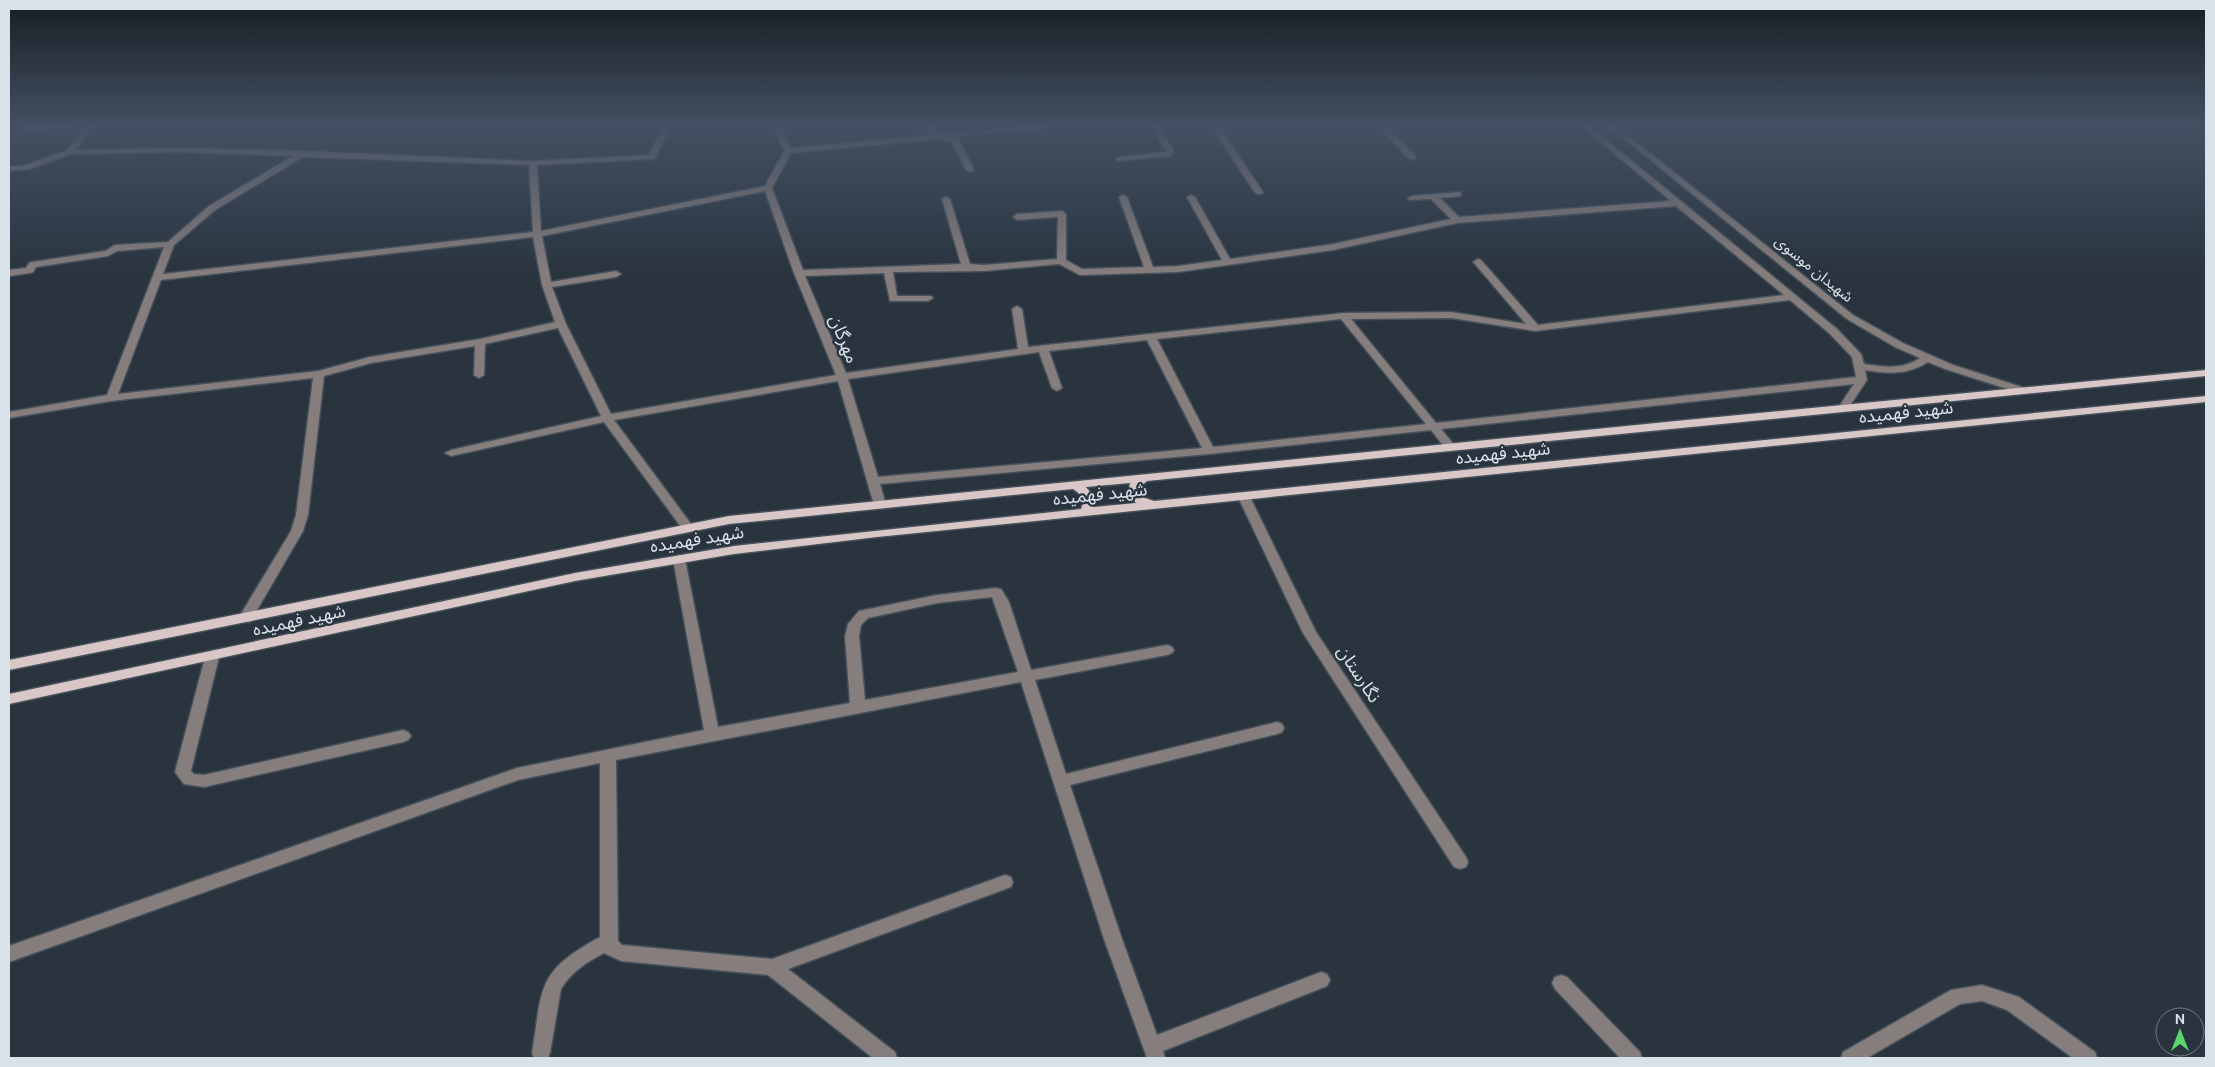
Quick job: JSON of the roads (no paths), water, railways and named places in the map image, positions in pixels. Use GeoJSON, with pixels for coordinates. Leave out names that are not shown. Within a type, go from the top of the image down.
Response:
{"type":"FeatureCollection","features":[{"type":"Feature","properties":{"kind":"main road","name":"شهید فهمیده"},"geometry":{"type":"LineString","coordinates":[[9,665],[729,520],[2206,373]]}},
{"type":"Feature","properties":{"kind":"main road","name":"شهید فهمیده"},"geometry":{"type":"LineString","coordinates":[[9,699],[212,657],[575,577],[734,550],[877,533],[2206,399]]}},
{"type":"Feature","properties":{"kind":"main road"},"geometry":{"type":"LineString","coordinates":[[1143,479],[1135,485],[1134,494],[1141,501],[1154,506]]}},
{"type":"Feature","properties":{"kind":"main road"},"geometry":{"type":"LineString","coordinates":[[1076,485],[1085,491],[1090,498],[1090,506],[1084,513]]}},
{"type":"Feature","properties":{"kind":"street"},"geometry":{"type":"LineString","coordinates":[[111,398],[170,244],[212,208],[268,175]]}},
{"type":"Feature","properties":{"kind":"street"},"geometry":{"type":"LineString","coordinates":[[534,175],[537,234],[547,285],[561,324],[606,418],[688,528]]}},
{"type":"Feature","properties":{"kind":"street"},"geometry":{"type":"LineString","coordinates":[[156,278],[537,234],[768,188],[775,175]]}},
{"type":"Feature","properties":{"kind":"street"},"geometry":{"type":"LineString","coordinates":[[1248,175],[1260,192]]}},
{"type":"Feature","properties":{"kind":"street"},"geometry":{"type":"LineString","coordinates":[[1644,175],[1839,337],[1857,356],[1862,380],[1843,408]]}},
{"type":"Feature","properties":{"kind":"street","name":"شهیدان موسوی"},"geometry":{"type":"LineString","coordinates":[[1673,175],[1850,317],[1949,367],[2024,391]]}},
{"type":"Feature","properties":{"kind":"street","name":"مهرگان"},"geometry":{"type":"LineString","coordinates":[[768,188],[799,273],[842,377],[880,505]]}},
{"type":"Feature","properties":{"kind":"street"},"geometry":{"type":"LineString","coordinates":[[1412,198],[1458,194]]}},
{"type":"Feature","properties":{"kind":"street"},"geometry":{"type":"LineString","coordinates":[[1122,197],[1150,271]]}},
{"type":"Feature","properties":{"kind":"street"},"geometry":{"type":"LineString","coordinates":[[1192,197],[1227,261]]}},
{"type":"Feature","properties":{"kind":"street"},"geometry":{"type":"LineString","coordinates":[[1434,197],[1456,220]]}},
{"type":"Feature","properties":{"kind":"street"},"geometry":{"type":"LineString","coordinates":[[946,199],[966,266]]}},
{"type":"Feature","properties":{"kind":"street"},"geometry":{"type":"LineString","coordinates":[[799,273],[966,266],[984,268],[1061,260],[1080,272],[1178,269],[1334,248],[1456,220],[1678,203]]}},
{"type":"Feature","properties":{"kind":"street"},"geometry":{"type":"LineString","coordinates":[[1017,216],[1062,214],[1061,260]]}},
{"type":"Feature","properties":{"kind":"street"},"geometry":{"type":"LineString","coordinates":[[9,273],[30,270],[32,265],[108,253],[115,248],[170,244]]}},
{"type":"Feature","properties":{"kind":"street"},"geometry":{"type":"LineString","coordinates":[[1478,262],[1535,328]]}},
{"type":"Feature","properties":{"kind":"street"},"geometry":{"type":"LineString","coordinates":[[888,270],[893,299],[928,298]]}},
{"type":"Feature","properties":{"kind":"street"},"geometry":{"type":"LineString","coordinates":[[547,285],[616,274]]}},
{"type":"Feature","properties":{"kind":"street"},"geometry":{"type":"LineString","coordinates":[[451,452],[606,418],[842,377],[1023,351],[1344,316],[1452,315],[1535,328],[1791,297]]}},
{"type":"Feature","properties":{"kind":"street"},"geometry":{"type":"LineString","coordinates":[[1017,309],[1023,351]]}},
{"type":"Feature","properties":{"kind":"street"},"geometry":{"type":"LineString","coordinates":[[1344,316],[1450,447]]}},
{"type":"Feature","properties":{"kind":"street"},"geometry":{"type":"LineString","coordinates":[[9,415],[111,398],[319,374],[370,360],[480,342],[561,324]]}},
{"type":"Feature","properties":{"kind":"street"},"geometry":{"type":"LineString","coordinates":[[1151,338],[1209,451]]}},
{"type":"Feature","properties":{"kind":"street"},"geometry":{"type":"LineString","coordinates":[[479,375],[480,342]]}},
{"type":"Feature","properties":{"kind":"street"},"geometry":{"type":"LineString","coordinates":[[1043,349],[1056,388]]}},
{"type":"Feature","properties":{"kind":"street"},"geometry":{"type":"LineString","coordinates":[[1860,366],[1888,371],[1913,368],[1928,357]]}},
{"type":"Feature","properties":{"kind":"street"},"geometry":{"type":"LineString","coordinates":[[245,619],[297,531],[302,515],[319,374]]}},
{"type":"Feature","properties":{"kind":"street"},"geometry":{"type":"LineString","coordinates":[[872,481],[1209,451],[1862,380]]}},
{"type":"Feature","properties":{"kind":"street","name":"نگارستان"},"geometry":{"type":"LineString","coordinates":[[1244,496],[1310,633],[1460,862]]}},
{"type":"Feature","properties":{"kind":"street"},"geometry":{"type":"LineString","coordinates":[[679,560],[712,734]]}},
{"type":"Feature","properties":{"kind":"street"},"geometry":{"type":"LineString","coordinates":[[858,707],[852,636],[855,624],[864,614],[937,599],[996,592],[1002,602],[1027,674],[1113,939],[1154,1052],[1321,980]]}},
{"type":"Feature","properties":{"kind":"street"},"geometry":{"type":"LineString","coordinates":[[9,954],[517,774],[712,734],[1027,674],[1167,650]]}},
{"type":"Feature","properties":{"kind":"street"},"geometry":{"type":"LineString","coordinates":[[212,657],[183,772],[190,780],[204,781],[403,736]]}},
{"type":"Feature","properties":{"kind":"street"},"geometry":{"type":"LineString","coordinates":[[1062,781],[1277,728]]}},
{"type":"Feature","properties":{"kind":"street"},"geometry":{"type":"LineString","coordinates":[[608,755],[609,941],[611,949],[621,953],[772,967],[1005,882]]}},
{"type":"Feature","properties":{"kind":"street"},"geometry":{"type":"LineString","coordinates":[[541,1053],[552,987],[557,977],[567,965],[609,941]]}},
{"type":"Feature","properties":{"kind":"street"},"geometry":{"type":"LineString","coordinates":[[772,967],[888,1058]]}},
{"type":"Feature","properties":{"kind":"street"},"geometry":{"type":"LineString","coordinates":[[1561,983],[1633,1058]]}},
{"type":"Feature","properties":{"kind":"street"},"geometry":{"type":"LineString","coordinates":[[1850,1058],[1957,996],[1982,993],[2013,1003],[2088,1058]]}}]}
